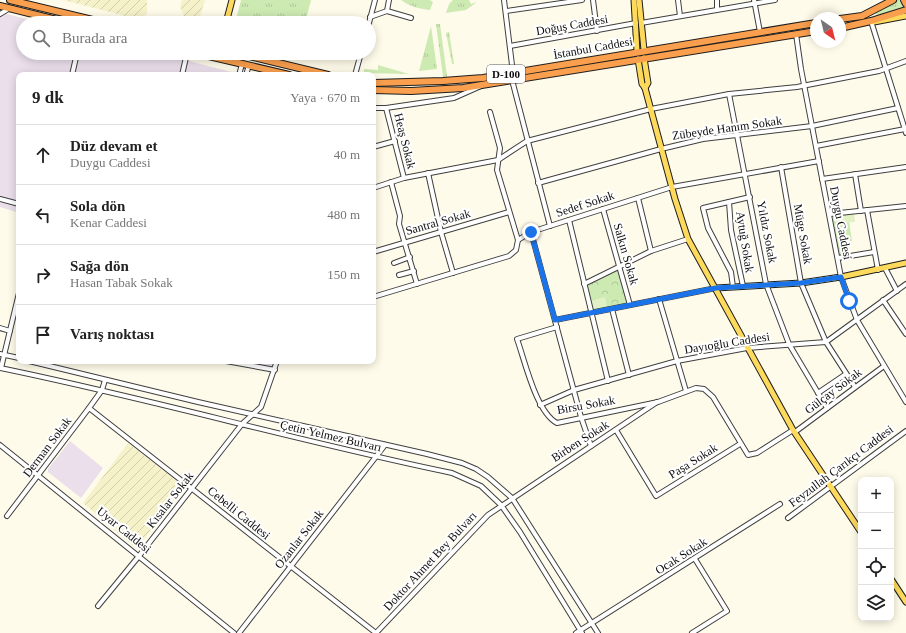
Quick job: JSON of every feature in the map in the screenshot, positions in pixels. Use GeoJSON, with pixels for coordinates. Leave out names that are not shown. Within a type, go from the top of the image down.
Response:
{"type":"FeatureCollection","features":[{"type":"Feature","properties":{"kind":"highway"},"geometry":{"type":"LineString","coordinates":[[10,0],[76,16]]}},
{"type":"Feature","properties":{"kind":"highway"},"geometry":{"type":"LineString","coordinates":[[846,18],[862,16],[893,0]]}},
{"type":"Feature","properties":{"kind":"highway"},"geometry":{"type":"LineString","coordinates":[[904,0],[906,4]]}},
{"type":"Feature","properties":{"kind":"highway"},"geometry":{"type":"LineString","coordinates":[[0,6],[41,16]]}},
{"type":"Feature","properties":{"kind":"highway"},"geometry":{"type":"LineString","coordinates":[[846,27],[871,21],[906,10]]}},
{"type":"Feature","properties":{"kind":"highway","name":"İstanbul Caddesi"},"geometry":{"type":"LineString","coordinates":[[376,83],[460,80],[513,73],[810,24]]}},
{"type":"Feature","properties":{"kind":"highway","name":"İstanbul Caddesi"},"geometry":{"type":"LineString","coordinates":[[376,90],[411,91],[463,88],[641,58],[810,32]]}},
{"type":"Feature","properties":{"kind":"highway"},"geometry":{"type":"LineString","coordinates":[[641,51],[641,58]]}},
{"type":"Feature","properties":{"kind":"highway"},"geometry":{"type":"LineString","coordinates":[[225,60],[276,72]]}},
{"type":"Feature","properties":{"kind":"highway"},"geometry":{"type":"LineString","coordinates":[[244,60],[246,65]]}},
{"type":"Feature","properties":{"kind":"highway"},"geometry":{"type":"LineString","coordinates":[[246,65],[249,60]]}},
{"type":"Feature","properties":{"kind":"highway"},"geometry":{"type":"LineString","coordinates":[[267,60],[316,72]]}},
{"type":"Feature","properties":{"kind":"main road"},"geometry":{"type":"LineString","coordinates":[[228,16],[232,0]]}},
{"type":"Feature","properties":{"kind":"main road"},"geometry":{"type":"LineString","coordinates":[[634,0],[639,23]]}},
{"type":"Feature","properties":{"kind":"main road"},"geometry":{"type":"LineString","coordinates":[[639,0],[641,51]]}},
{"type":"Feature","properties":{"kind":"main road"},"geometry":{"type":"LineString","coordinates":[[871,21],[878,22],[906,16]]}},
{"type":"Feature","properties":{"kind":"main road"},"geometry":{"type":"LineString","coordinates":[[641,58],[648,82],[645,88],[661,149],[688,239],[794,431],[858,527]]}},
{"type":"Feature","properties":{"kind":"main road"},"geometry":{"type":"LineString","coordinates":[[716,288],[801,283],[878,270],[906,263]]}},
{"type":"Feature","properties":{"kind":"main road"},"geometry":{"type":"LineString","coordinates":[[894,584],[906,602]]}},
{"type":"Feature","properties":{"kind":"street"},"geometry":{"type":"LineString","coordinates":[[370,16],[375,0]]}},
{"type":"Feature","properties":{"kind":"street"},"geometry":{"type":"LineString","coordinates":[[387,11],[389,0]]}},
{"type":"Feature","properties":{"kind":"street"},"geometry":{"type":"LineString","coordinates":[[504,0],[513,73]]}},
{"type":"Feature","properties":{"kind":"street"},"geometry":{"type":"LineString","coordinates":[[506,11],[582,0]]}},
{"type":"Feature","properties":{"kind":"street"},"geometry":{"type":"LineString","coordinates":[[593,0],[597,31]]}},
{"type":"Feature","properties":{"kind":"street"},"geometry":{"type":"LineString","coordinates":[[678,0],[680,16]]}},
{"type":"Feature","properties":{"kind":"street"},"geometry":{"type":"LineString","coordinates":[[717,0],[717,9]]}},
{"type":"Feature","properties":{"kind":"street","name":"Doğuş Caddesi"},"geometry":{"type":"LineString","coordinates":[[510,46],[754,2],[775,0]]}},
{"type":"Feature","properties":{"kind":"street"},"geometry":{"type":"LineString","coordinates":[[754,2],[760,32]]}},
{"type":"Feature","properties":{"kind":"street"},"geometry":{"type":"LineString","coordinates":[[0,14],[10,8]]}},
{"type":"Feature","properties":{"kind":"street"},"geometry":{"type":"LineString","coordinates":[[373,16],[387,11],[411,18]]}},
{"type":"Feature","properties":{"kind":"street"},"geometry":{"type":"LineString","coordinates":[[816,146],[905,131],[904,119],[898,108],[871,21]]}},
{"type":"Feature","properties":{"kind":"street","name":"Duygu Caddesi"},"geometry":{"type":"LineString","coordinates":[[796,34],[818,161],[830,214],[841,277],[857,320],[906,400]]}},
{"type":"Feature","properties":{"kind":"street"},"geometry":{"type":"LineString","coordinates":[[73,72],[75,60]]}},
{"type":"Feature","properties":{"kind":"street"},"geometry":{"type":"LineString","coordinates":[[183,72],[185,60]]}},
{"type":"Feature","properties":{"kind":"street"},"geometry":{"type":"LineString","coordinates":[[356,72],[359,60]]}},
{"type":"Feature","properties":{"kind":"street"},"geometry":{"type":"LineString","coordinates":[[376,187],[404,178],[498,160],[527,141],[651,109],[730,94],[805,86],[886,69],[906,61]]}},
{"type":"Feature","properties":{"kind":"street"},"geometry":{"type":"LineString","coordinates":[[241,72],[246,65]]}},
{"type":"Feature","properties":{"kind":"street"},"geometry":{"type":"LineString","coordinates":[[246,65],[246,72]]}},
{"type":"Feature","properties":{"kind":"street"},"geometry":{"type":"LineString","coordinates":[[512,80],[550,226]]}},
{"type":"Feature","properties":{"kind":"street"},"geometry":{"type":"LineString","coordinates":[[376,108],[386,108],[454,98],[486,84]]}},
{"type":"Feature","properties":{"kind":"street","name":"Yıldız Sokak"},"geometry":{"type":"LineString","coordinates":[[730,94],[736,136],[750,197],[766,284],[789,344],[827,408]]}},
{"type":"Feature","properties":{"kind":"street","name":"Heaş Sokak"},"geometry":{"type":"LineString","coordinates":[[386,108],[404,178]]}},
{"type":"Feature","properties":{"kind":"street","name":"Zübeyde Hanım Sokak"},"geometry":{"type":"LineString","coordinates":[[538,182],[661,149],[703,140],[812,126],[898,108]]}},
{"type":"Feature","properties":{"kind":"street"},"geometry":{"type":"LineString","coordinates":[[490,112],[500,148],[497,170],[518,240]]}},
{"type":"Feature","properties":{"kind":"street"},"geometry":{"type":"LineString","coordinates":[[376,147],[395,141]]}},
{"type":"Feature","properties":{"kind":"street","name":"Sedef Sokak"},"geometry":{"type":"LineString","coordinates":[[376,296],[509,256],[516,250],[518,240],[531,232],[672,187],[818,161]]}},
{"type":"Feature","properties":{"kind":"street","name":"Müge Sokak"},"geometry":{"type":"LineString","coordinates":[[781,167],[801,283],[826,342],[855,387]]}},
{"type":"Feature","properties":{"kind":"street"},"geometry":{"type":"LineString","coordinates":[[822,179],[906,167]]}},
{"type":"Feature","properties":{"kind":"street"},"geometry":{"type":"LineString","coordinates":[[428,173],[441,232],[453,273]]}},
{"type":"Feature","properties":{"kind":"street"},"geometry":{"type":"LineString","coordinates":[[855,174],[861,211]]}},
{"type":"Feature","properties":{"kind":"street","name":"Heaş Sokak"},"geometry":{"type":"LineString","coordinates":[[391,182],[400,216],[399,224],[417,284]]}},
{"type":"Feature","properties":{"kind":"street"},"geometry":{"type":"LineString","coordinates":[[733,286],[731,272],[708,228],[703,208],[750,197]]}},
{"type":"Feature","properties":{"kind":"street"},"geometry":{"type":"LineString","coordinates":[[638,198],[651,251]]}},
{"type":"Feature","properties":{"kind":"street"},"geometry":{"type":"LineString","coordinates":[[0,199],[16,203]]}},
{"type":"Feature","properties":{"kind":"street","name":"Aytuğ Sokak"},"geometry":{"type":"LineString","coordinates":[[729,202],[731,231],[743,286]]}},
{"type":"Feature","properties":{"kind":"street"},"geometry":{"type":"LineString","coordinates":[[830,214],[906,206]]}},
{"type":"Feature","properties":{"kind":"street","name":"Salkın Sokak"},"geometry":{"type":"LineString","coordinates":[[603,209],[630,305]]}},
{"type":"Feature","properties":{"kind":"street"},"geometry":{"type":"LineString","coordinates":[[867,210],[878,270]]}},
{"type":"Feature","properties":{"kind":"street","name":"Santral Sokak"},"geometry":{"type":"LineString","coordinates":[[376,251],[509,212]]}},
{"type":"Feature","properties":{"kind":"street"},"geometry":{"type":"LineString","coordinates":[[569,220],[608,381]]}},
{"type":"Feature","properties":{"kind":"street"},"geometry":{"type":"LineString","coordinates":[[531,232],[581,417],[591,446]]}},
{"type":"Feature","properties":{"kind":"street"},"geometry":{"type":"LineString","coordinates":[[584,284],[651,251],[688,239]]}},
{"type":"Feature","properties":{"kind":"street"},"geometry":{"type":"LineString","coordinates":[[838,258],[874,252]]}},
{"type":"Feature","properties":{"kind":"street"},"geometry":{"type":"LineString","coordinates":[[394,263],[410,257]]}},
{"type":"Feature","properties":{"kind":"street"},"geometry":{"type":"LineString","coordinates":[[885,268],[897,291]]}},
{"type":"Feature","properties":{"kind":"street"},"geometry":{"type":"LineString","coordinates":[[399,275],[414,271]]}},
{"type":"Feature","properties":{"kind":"street"},"geometry":{"type":"LineString","coordinates":[[826,342],[906,284]]}},
{"type":"Feature","properties":{"kind":"street"},"geometry":{"type":"LineString","coordinates":[[555,320],[716,288]]}},
{"type":"Feature","properties":{"kind":"street"},"geometry":{"type":"LineString","coordinates":[[659,299],[686,391]]}},
{"type":"Feature","properties":{"kind":"street"},"geometry":{"type":"LineString","coordinates":[[884,300],[906,334]]}},
{"type":"Feature","properties":{"kind":"street"},"geometry":{"type":"LineString","coordinates":[[612,309],[629,375]]}},
{"type":"Feature","properties":{"kind":"street"},"geometry":{"type":"LineString","coordinates":[[1,368],[2,355],[16,310]]}},
{"type":"Feature","properties":{"kind":"street","name":"Birsu Sokak"},"geometry":{"type":"LineString","coordinates":[[557,327],[516,339],[540,405],[550,420],[556,423],[658,402],[696,388],[704,390],[713,397],[740,444]]}},
{"type":"Feature","properties":{"kind":"street"},"geometry":{"type":"LineString","coordinates":[[0,328],[10,331]]}},
{"type":"Feature","properties":{"kind":"street","name":"Dayıoğlu Caddesi"},"geometry":{"type":"LineString","coordinates":[[540,405],[574,390],[677,361],[747,348],[826,342]]}},
{"type":"Feature","properties":{"kind":"street"},"geometry":{"type":"LineString","coordinates":[[2,355],[16,357]]}},
{"type":"Feature","properties":{"kind":"street","name":"Çetin Yelmez Bulvarı"},"geometry":{"type":"LineString","coordinates":[[40,364],[462,463],[488,477],[512,498],[598,633]]}},
{"type":"Feature","properties":{"kind":"street"},"geometry":{"type":"LineString","coordinates":[[249,364],[275,370]]}},
{"type":"Feature","properties":{"kind":"street","name":"Kısalar Sokak"},"geometry":{"type":"LineString","coordinates":[[98,606],[242,424],[261,407],[276,364]]}},
{"type":"Feature","properties":{"kind":"street","name":"Gülçay Sokak"},"geometry":{"type":"LineString","coordinates":[[740,444],[748,455],[756,453],[794,431],[884,366]]}},
{"type":"Feature","properties":{"kind":"street","name":"Çetin Yelmez Bulvarı"},"geometry":{"type":"LineString","coordinates":[[1,368],[102,390],[375,457],[452,473],[481,486],[501,505],[520,532],[581,632]]}},
{"type":"Feature","properties":{"kind":"street"},"geometry":{"type":"LineString","coordinates":[[818,393],[846,374]]}},
{"type":"Feature","properties":{"kind":"street","name":"Derman Sokak"},"geometry":{"type":"LineString","coordinates":[[7,516],[102,390],[105,380]]}},
{"type":"Feature","properties":{"kind":"street","name":"Birben Sokak"},"geometry":{"type":"LineString","coordinates":[[501,505],[658,402]]}},
{"type":"Feature","properties":{"kind":"street","name":"Cebelli Caddesi"},"geometry":{"type":"LineString","coordinates":[[89,408],[376,633]]}},
{"type":"Feature","properties":{"kind":"street","name":"Paşa Sokak"},"geometry":{"type":"LineString","coordinates":[[616,430],[656,496],[740,444]]}},
{"type":"Feature","properties":{"kind":"street","name":"Feyzullah Çarıkçı Caddesi"},"geometry":{"type":"LineString","coordinates":[[788,518],[906,431]]}},
{"type":"Feature","properties":{"kind":"street","name":"Uyar Caddesi"},"geometry":{"type":"LineString","coordinates":[[0,444],[234,633]]}},
{"type":"Feature","properties":{"kind":"street","name":"Ozanlar Sokak"},"geometry":{"type":"LineString","coordinates":[[239,633],[289,566],[385,445]]}},
{"type":"Feature","properties":{"kind":"street","name":"Ocak Sokak"},"geometry":{"type":"LineString","coordinates":[[576,633],[581,632],[592,622],[695,559],[780,504]]}},
{"type":"Feature","properties":{"kind":"street","name":"Doktor Ahmet Bey Bulvarı"},"geometry":{"type":"LineString","coordinates":[[376,633],[488,515],[501,505]]}},
{"type":"Feature","properties":{"kind":"street"},"geometry":{"type":"LineString","coordinates":[[692,633],[727,611],[695,559]]}},
{"type":"Feature","properties":{"kind":"shaded area"},"geometry":{"type":"Polygon","coordinates":[[[63,0],[147,0],[147,13],[144,16],[125,16],[63,0]]]}},
{"type":"Feature","properties":{"kind":"shaded area"},"geometry":{"type":"Polygon","coordinates":[[[182,0],[205,0],[200,16],[184,16],[180,7],[182,0]]]}},
{"type":"Feature","properties":{"kind":"shaded area"},"geometry":{"type":"Polygon","coordinates":[[[0,12],[16,16],[16,60],[185,60],[231,72],[16,72],[16,212],[0,207],[0,12]]]}},
{"type":"Feature","properties":{"kind":"shaded area"},"geometry":{"type":"Polygon","coordinates":[[[233,364],[278,364],[276,373],[233,364]]]}},
{"type":"Feature","properties":{"kind":"shaded area"},"geometry":{"type":"Polygon","coordinates":[[[70,441],[103,468],[81,498],[48,472],[48,469],[70,441]]]}},
{"type":"Feature","properties":{"kind":"shaded area"},"geometry":{"type":"Polygon","coordinates":[[[128,443],[185,487],[138,547],[133,546],[83,503],[128,443]]]}},
{"type":"Feature","properties":{"kind":"green space"},"geometry":{"type":"Polygon","coordinates":[[[241,0],[311,0],[307,16],[237,16],[241,0]]]}},
{"type":"Feature","properties":{"kind":"green space"},"geometry":{"type":"Polygon","coordinates":[[[401,0],[430,0],[433,2],[430,10],[414,7],[401,0]]]}},
{"type":"Feature","properties":{"kind":"green space"},"geometry":{"type":"Polygon","coordinates":[[[453,0],[469,0],[471,4],[477,2],[466,10],[446,13],[449,4],[453,0]]]}},
{"type":"Feature","properties":{"kind":"green space"},"geometry":{"type":"Polygon","coordinates":[[[897,0],[902,0],[905,6],[879,15],[874,13],[897,0]]]}},
{"type":"Feature","properties":{"kind":"green space"},"geometry":{"type":"Polygon","coordinates":[[[436,24],[440,24],[446,77],[443,77],[436,24]]]}},
{"type":"Feature","properties":{"kind":"green space"},"geometry":{"type":"Polygon","coordinates":[[[431,26],[437,69],[419,71],[431,26]]]}},
{"type":"Feature","properties":{"kind":"green space"},"geometry":{"type":"Polygon","coordinates":[[[449,32],[454,64],[452,64],[446,33],[449,32]]]}},
{"type":"Feature","properties":{"kind":"green space"},"geometry":{"type":"Polygon","coordinates":[[[378,65],[409,74],[364,72],[364,69],[378,70],[378,65]]]}},
{"type":"Feature","properties":{"kind":"green space"},"geometry":{"type":"Polygon","coordinates":[[[848,214],[852,241],[847,241],[850,254],[839,256],[832,215],[848,214]]]}},
{"type":"Feature","properties":{"kind":"green space"},"geometry":{"type":"Polygon","coordinates":[[[854,214],[855,222],[841,223],[840,216],[854,214]]]}},
{"type":"Feature","properties":{"kind":"green space"},"geometry":{"type":"Polygon","coordinates":[[[619,269],[628,303],[592,311],[586,285],[619,269]]]}},
{"type":"Feature","properties":{"kind":"green space"},"geometry":{"type":"Polygon","coordinates":[[[605,297],[607,306],[592,310],[590,301],[605,297]]]}},
{"type":"Feature","properties":{"kind":"route"},"geometry":{"type":"LineString","coordinates":[[531,232],[555,320],[716,288],[801,283],[841,277],[849,301]]}}]}
